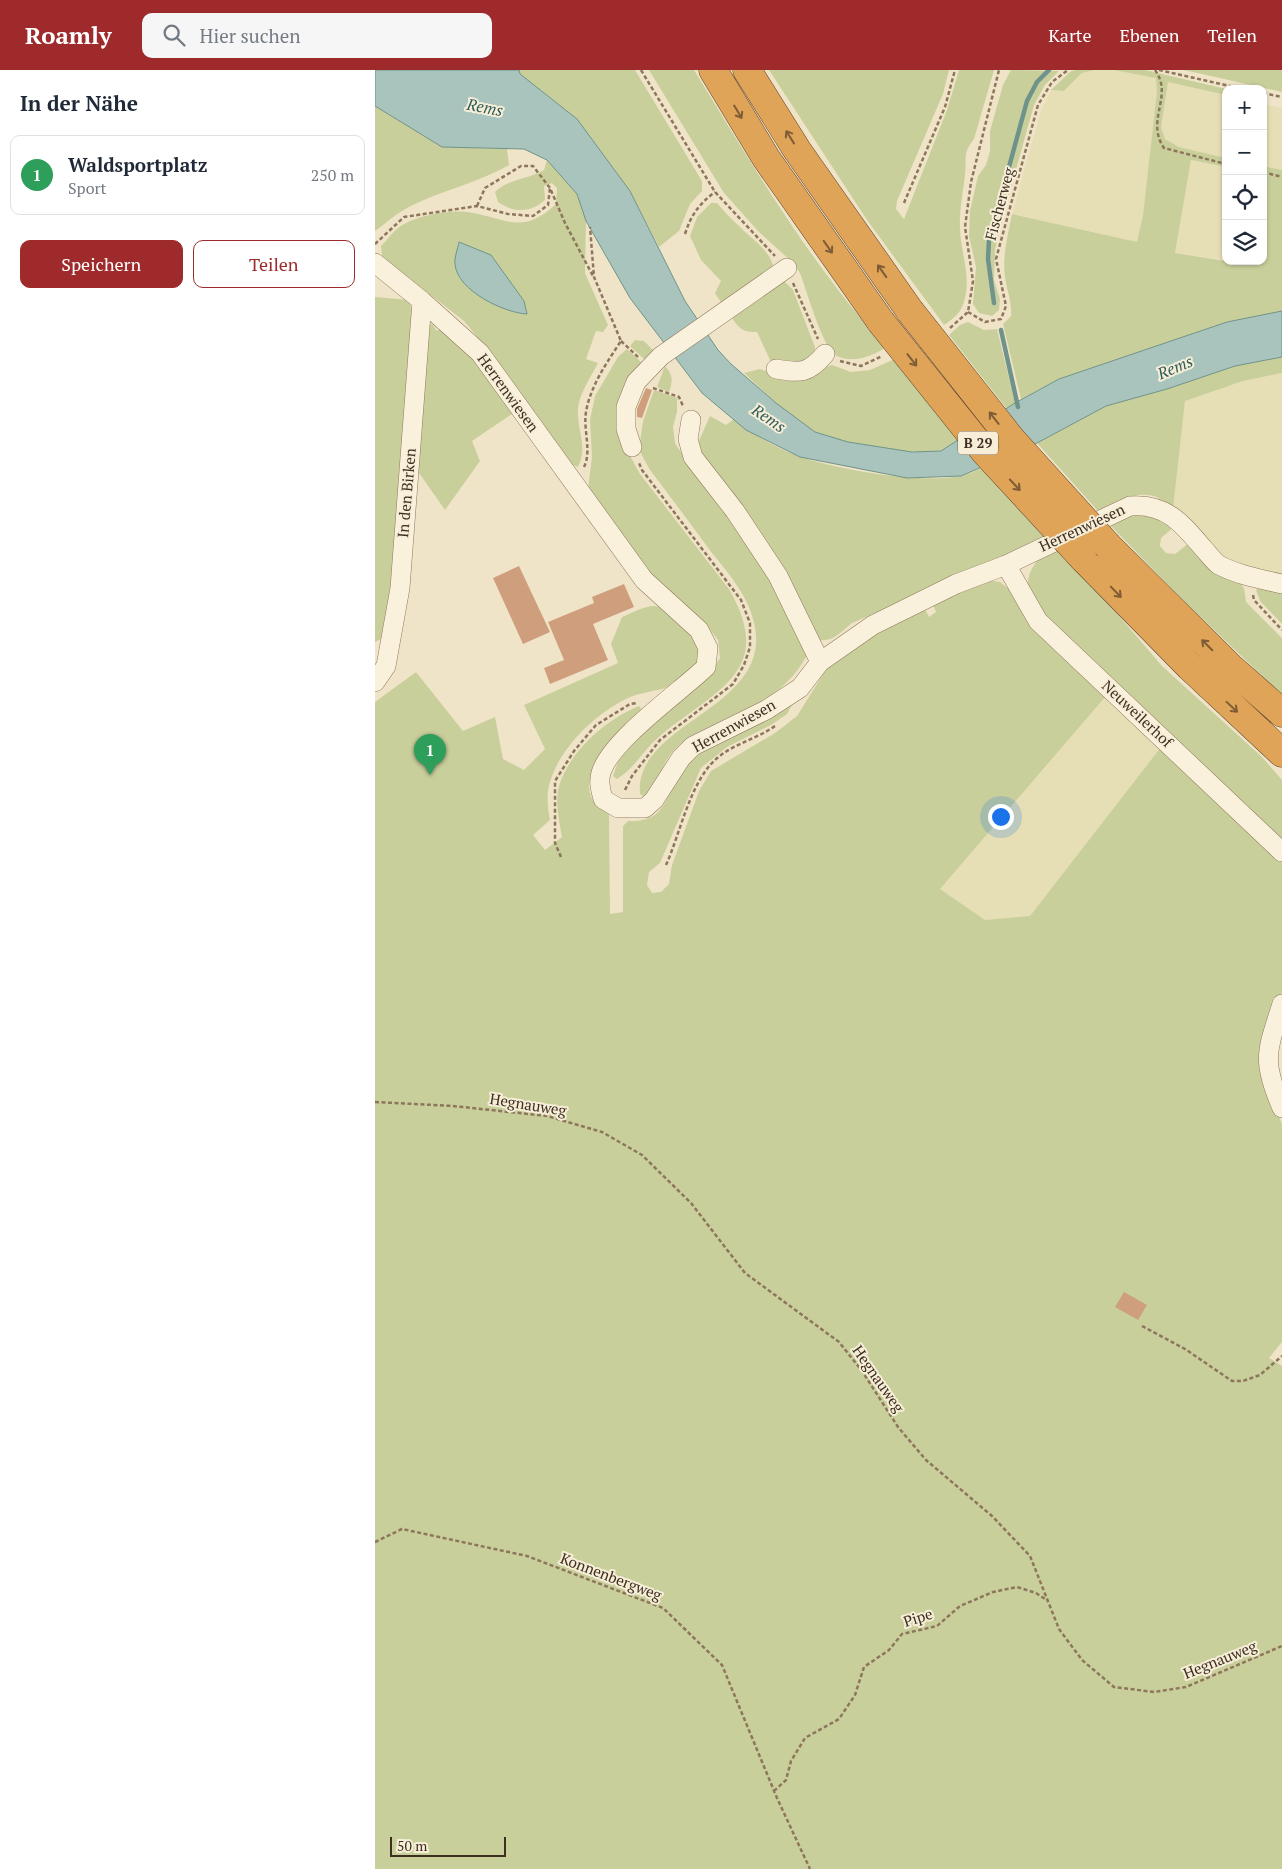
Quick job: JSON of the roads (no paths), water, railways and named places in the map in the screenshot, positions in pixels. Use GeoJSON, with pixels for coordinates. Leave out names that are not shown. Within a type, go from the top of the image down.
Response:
{"type":"FeatureCollection","features":[{"type":"Feature","properties":{"kind":"highway","name":"B 29"},"geometry":{"type":"LineString","coordinates":[[713,70],[766,158],[881,322],[985,452],[1189,667],[1273,745]]}},
{"type":"Feature","properties":{"kind":"highway","name":"B 29"},"geometry":{"type":"LineString","coordinates":[[747,70],[797,150],[910,311],[1012,440],[1108,546],[1230,667],[1282,713]]}},
{"type":"Feature","properties":{"kind":"street","name":"Herrenwiesen"},"geometry":{"type":"LineString","coordinates":[[375,263],[423,301],[480,353],[643,580],[699,630],[708,648],[706,667],[690,682],[668,698],[609,759],[601,773],[600,787],[603,799],[618,808],[645,808],[654,800],[681,758],[693,746],[766,710],[800,688],[819,662],[873,626],[956,584],[1006,565],[1130,506],[1148,504],[1163,509],[1193,536],[1217,564],[1248,576],[1282,584]]}},
{"type":"Feature","properties":{"kind":"street"},"geometry":{"type":"LineString","coordinates":[[632,447],[626,429],[626,408],[636,382],[655,362],[787,268]]}},
{"type":"Feature","properties":{"kind":"street","name":"In den Birken"},"geometry":{"type":"LineString","coordinates":[[375,682],[386,666],[400,588],[423,301]]}},
{"type":"Feature","properties":{"kind":"street"},"geometry":{"type":"LineString","coordinates":[[776,369],[800,372],[814,367],[825,354]]}},
{"type":"Feature","properties":{"kind":"street"},"geometry":{"type":"LineString","coordinates":[[691,420],[688,440],[693,457],[735,511],[778,576],[819,662]]}},
{"type":"Feature","properties":{"kind":"street","name":"Neuweilerhof"},"geometry":{"type":"LineString","coordinates":[[1006,565],[1038,621],[1282,852]]}},
{"type":"Feature","properties":{"kind":"street"},"geometry":{"type":"LineString","coordinates":[[1273,745],[1282,768]]}},
{"type":"Feature","properties":{"kind":"street"},"geometry":{"type":"LineString","coordinates":[[1282,1004],[1267,1052],[1271,1082],[1282,1108]]}},
{"type":"Feature","properties":{"kind":"water","name":"Rems"},"geometry":{"type":"Polygon","coordinates":[[[375,70],[519,70],[520,74],[577,119],[630,191],[685,301],[718,350],[731,364],[776,403],[815,432],[848,442],[912,452],[941,451],[1015,403],[1059,379],[1227,322],[1282,311],[1282,357],[1235,366],[1167,389],[1106,406],[1037,443],[961,476],[907,478],[800,457],[746,430],[702,393],[630,298],[586,221],[577,194],[547,160],[524,149],[442,147],[375,106],[375,70]]]}},
{"type":"Feature","properties":{"kind":"water"},"geometry":{"type":"Polygon","coordinates":[[[459,242],[491,255],[524,301],[527,314],[507,310],[495,305],[483,299],[464,283],[458,274],[455,264],[459,242]]]}},
{"type":"Feature","properties":{"kind":"waterway"},"geometry":{"type":"LineString","coordinates":[[994,303],[988,259],[989,240],[1027,101],[1037,82],[1049,70]]}},
{"type":"Feature","properties":{"kind":"waterway"},"geometry":{"type":"LineString","coordinates":[[1001,330],[1018,407]]}},
{"type":"Feature","properties":{"kind":"place","name":"Waldsportplatz"},"geometry":{"type":"Point","coordinates":[430,775]}}]}
